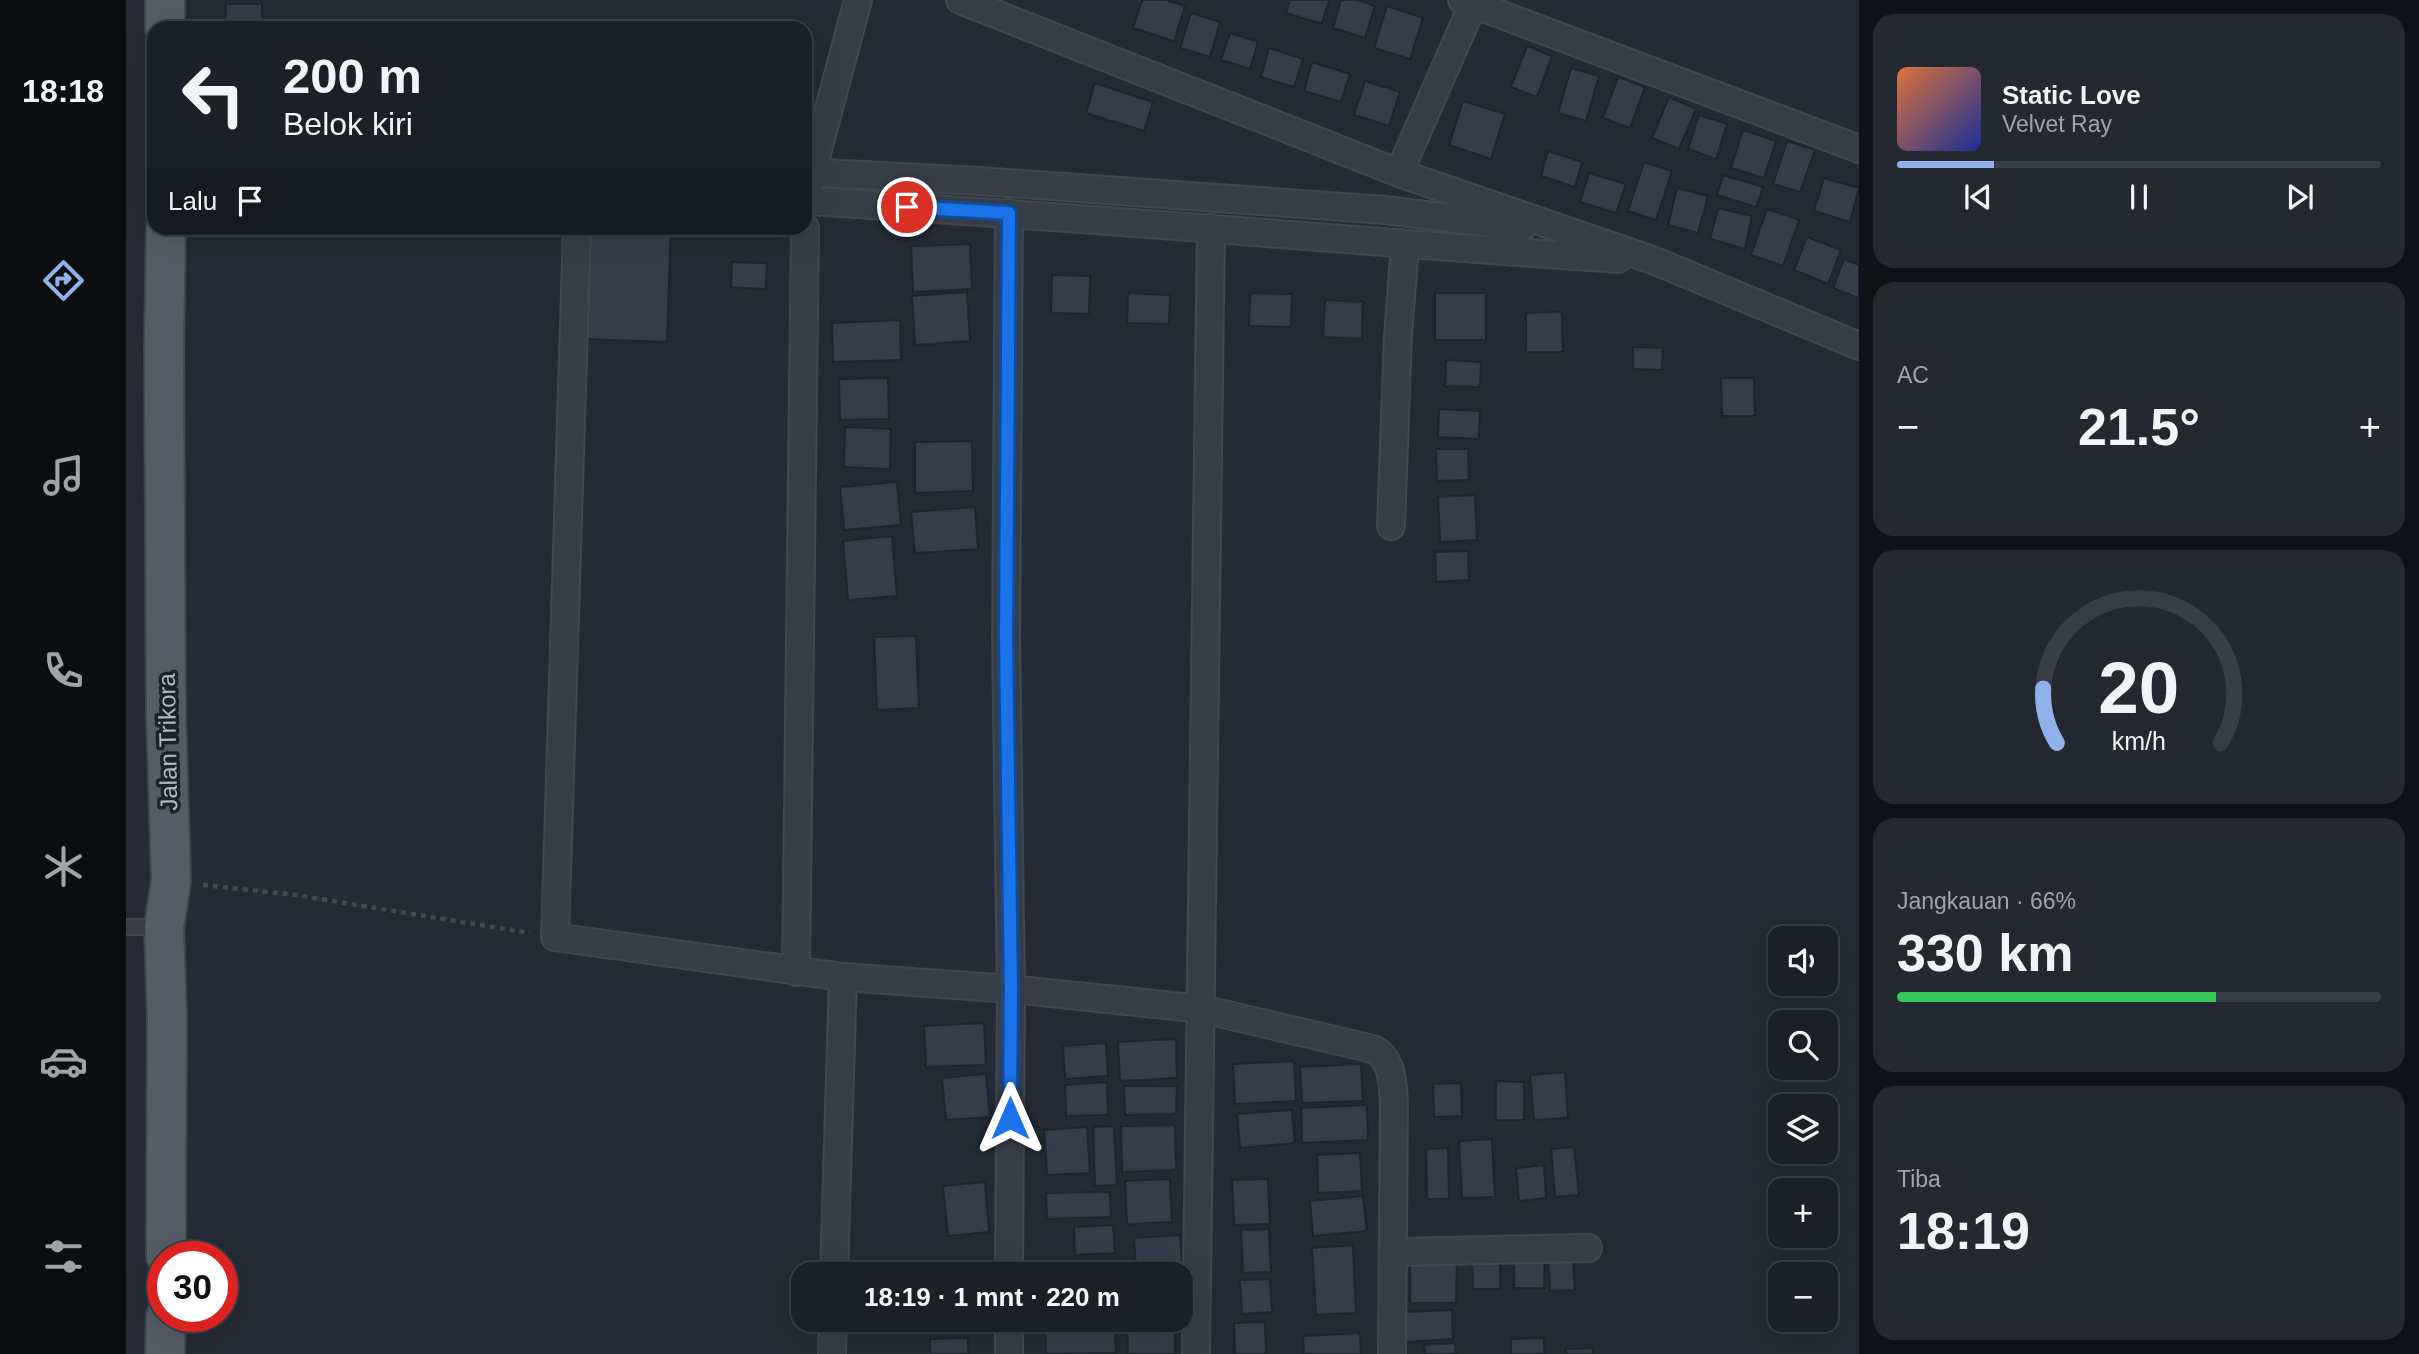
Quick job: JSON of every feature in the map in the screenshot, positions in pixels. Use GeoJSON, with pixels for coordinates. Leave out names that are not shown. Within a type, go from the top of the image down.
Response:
{"type":"FeatureCollection","features":[{"type":"Feature","properties":{"kind":"main road"},"geometry":{"type":"LineString","coordinates":[[165,0],[165,21]]}},
{"type":"Feature","properties":{"kind":"main road","name":"Jalan Trikora"},"geometry":{"type":"LineString","coordinates":[[166,235],[166,712],[171,881],[164,927],[167,1015],[166,1241]]}},
{"type":"Feature","properties":{"kind":"main road"},"geometry":{"type":"LineString","coordinates":[[166,1332],[166,1354]]}},
{"type":"Feature","properties":{"kind":"street"},"geometry":{"type":"LineString","coordinates":[[812,158],[858,0]]}},
{"type":"Feature","properties":{"kind":"street"},"geometry":{"type":"LineString","coordinates":[[960,0],[1399,173],[1655,261],[1859,346]]}},
{"type":"Feature","properties":{"kind":"street"},"geometry":{"type":"LineString","coordinates":[[1399,173],[1470,1],[1859,149]]}},
{"type":"Feature","properties":{"kind":"street"},"geometry":{"type":"LineString","coordinates":[[812,172],[980,181],[1385,210],[1574,234]]}},
{"type":"Feature","properties":{"kind":"street"},"geometry":{"type":"LineString","coordinates":[[812,201],[1009,213],[1405,245],[1655,261]]}},
{"type":"Feature","properties":{"kind":"street"},"geometry":{"type":"LineString","coordinates":[[1009,213],[1006,638],[1011,989],[1009,1262]]}},
{"type":"Feature","properties":{"kind":"street"},"geometry":{"type":"LineString","coordinates":[[1196,1354],[1211,228]]}},
{"type":"Feature","properties":{"kind":"street"},"geometry":{"type":"LineString","coordinates":[[578,235],[555,937],[796,972],[1011,989],[1202,1009],[1373,1049],[1383,1057],[1392,1080],[1394,1104],[1392,1354]]}},
{"type":"Feature","properties":{"kind":"street"},"geometry":{"type":"LineString","coordinates":[[796,972],[805,235]]}},
{"type":"Feature","properties":{"kind":"street"},"geometry":{"type":"LineString","coordinates":[[1391,526],[1398,336],[1405,245]]}},
{"type":"Feature","properties":{"kind":"street"},"geometry":{"type":"LineString","coordinates":[[834,1262],[843,977]]}},
{"type":"Feature","properties":{"kind":"street"},"geometry":{"type":"LineString","coordinates":[[1393,1252],[1588,1248]]}},
{"type":"Feature","properties":{"kind":"street"},"geometry":{"type":"LineString","coordinates":[[832,1354],[833,1332]]}},
{"type":"Feature","properties":{"kind":"street"},"geometry":{"type":"LineString","coordinates":[[1009,1332],[1009,1354]]}},
{"type":"Feature","properties":{"kind":"lane"},"geometry":{"type":"LineString","coordinates":[[126,927],[164,927]]}},
{"type":"Feature","properties":{"kind":"path"},"geometry":{"type":"LineString","coordinates":[[171,881],[296,895],[555,937]]}},
{"type":"Feature","properties":{"kind":"building"},"geometry":{"type":"Polygon","coordinates":[[[1142,0],[1166,0],[1185,6],[1174,41],[1133,28],[1142,0]]]}},
{"type":"Feature","properties":{"kind":"building"},"geometry":{"type":"Polygon","coordinates":[[[1290,0],[1329,0],[1322,24],[1286,13],[1290,0]]]}},
{"type":"Feature","properties":{"kind":"building"},"geometry":{"type":"Polygon","coordinates":[[[1341,0],[1357,0],[1375,6],[1365,38],[1333,28],[1341,0]]]}},
{"type":"Feature","properties":{"kind":"building"},"geometry":{"type":"Polygon","coordinates":[[[226,4],[262,4],[262,21],[225,21],[226,4]]]}},
{"type":"Feature","properties":{"kind":"building"},"geometry":{"type":"Polygon","coordinates":[[[1387,6],[1423,18],[1410,59],[1374,48],[1387,6]]]}},
{"type":"Feature","properties":{"kind":"building"},"geometry":{"type":"Polygon","coordinates":[[[1191,13],[1220,22],[1210,57],[1180,48],[1191,13]]]}},
{"type":"Feature","properties":{"kind":"building"},"geometry":{"type":"Polygon","coordinates":[[[1230,33],[1258,42],[1250,69],[1221,60],[1230,33]]]}},
{"type":"Feature","properties":{"kind":"building"},"geometry":{"type":"Polygon","coordinates":[[[1527,46],[1552,56],[1537,97],[1511,87],[1527,46]]]}},
{"type":"Feature","properties":{"kind":"building"},"geometry":{"type":"Polygon","coordinates":[[[1269,48],[1303,59],[1294,87],[1261,77],[1269,48]]]}},
{"type":"Feature","properties":{"kind":"building"},"geometry":{"type":"Polygon","coordinates":[[[1312,62],[1350,74],[1341,102],[1304,91],[1312,62]]]}},
{"type":"Feature","properties":{"kind":"building"},"geometry":{"type":"Polygon","coordinates":[[[1571,68],[1599,76],[1586,121],[1558,113],[1571,68]]]}},
{"type":"Feature","properties":{"kind":"building"},"geometry":{"type":"Polygon","coordinates":[[[1618,77],[1645,87],[1630,128],[1603,118],[1618,77]]]}},
{"type":"Feature","properties":{"kind":"building"},"geometry":{"type":"Polygon","coordinates":[[[1365,81],[1400,92],[1389,126],[1354,115],[1365,81]]]}},
{"type":"Feature","properties":{"kind":"building"},"geometry":{"type":"Polygon","coordinates":[[[1095,83],[1153,102],[1144,131],[1086,113],[1095,83]]]}},
{"type":"Feature","properties":{"kind":"building"},"geometry":{"type":"Polygon","coordinates":[[[1669,97],[1696,109],[1679,149],[1652,138],[1669,97]]]}},
{"type":"Feature","properties":{"kind":"building"},"geometry":{"type":"Polygon","coordinates":[[[1463,101],[1505,114],[1491,159],[1449,145],[1463,101]]]}},
{"type":"Feature","properties":{"kind":"building"},"geometry":{"type":"Polygon","coordinates":[[[1699,115],[1727,124],[1716,159],[1688,149],[1699,115]]]}},
{"type":"Feature","properties":{"kind":"building"},"geometry":{"type":"Polygon","coordinates":[[[1743,130],[1776,141],[1764,178],[1731,168],[1743,130]]]}},
{"type":"Feature","properties":{"kind":"building"},"geometry":{"type":"Polygon","coordinates":[[[1787,141],[1815,150],[1800,192],[1773,184],[1787,141]]]}},
{"type":"Feature","properties":{"kind":"building"},"geometry":{"type":"Polygon","coordinates":[[[1548,151],[1582,162],[1575,187],[1541,176],[1548,151]]]}},
{"type":"Feature","properties":{"kind":"building"},"geometry":{"type":"Polygon","coordinates":[[[1644,162],[1672,171],[1656,220],[1628,211],[1644,162]]]}},
{"type":"Feature","properties":{"kind":"building"},"geometry":{"type":"Polygon","coordinates":[[[1589,173],[1626,184],[1616,213],[1580,202],[1589,173]]]}},
{"type":"Feature","properties":{"kind":"building"},"geometry":{"type":"Polygon","coordinates":[[[1723,175],[1763,187],[1756,207],[1717,195],[1723,175]]]}},
{"type":"Feature","properties":{"kind":"building"},"geometry":{"type":"Polygon","coordinates":[[[1824,178],[1859,188],[1850,222],[1814,211],[1824,178]]]}},
{"type":"Feature","properties":{"kind":"building"},"geometry":{"type":"Polygon","coordinates":[[[1677,188],[1708,196],[1698,233],[1668,225],[1677,188]]]}},
{"type":"Feature","properties":{"kind":"building"},"geometry":{"type":"Polygon","coordinates":[[[1718,208],[1752,216],[1745,249],[1710,239],[1718,208]]]}},
{"type":"Feature","properties":{"kind":"building"},"geometry":{"type":"Polygon","coordinates":[[[1767,209],[1799,220],[1783,266],[1751,255],[1767,209]]]}},
{"type":"Feature","properties":{"kind":"building"},"geometry":{"type":"Polygon","coordinates":[[[588,235],[671,235],[667,342],[584,339],[588,235]]]}},
{"type":"Feature","properties":{"kind":"building"},"geometry":{"type":"Polygon","coordinates":[[[1807,237],[1841,250],[1828,284],[1794,270],[1807,237]]]}},
{"type":"Feature","properties":{"kind":"building"},"geometry":{"type":"Polygon","coordinates":[[[970,244],[972,289],[913,292],[911,246],[970,244]]]}},
{"type":"Feature","properties":{"kind":"building"},"geometry":{"type":"Polygon","coordinates":[[[1844,259],[1859,265],[1859,298],[1833,288],[1844,259]]]}},
{"type":"Feature","properties":{"kind":"building"},"geometry":{"type":"Polygon","coordinates":[[[732,262],[767,263],[766,289],[731,287],[732,262]]]}},
{"type":"Feature","properties":{"kind":"building"},"geometry":{"type":"Polygon","coordinates":[[[1052,275],[1090,276],[1089,314],[1051,313],[1052,275]]]}},
{"type":"Feature","properties":{"kind":"building"},"geometry":{"type":"Polygon","coordinates":[[[967,292],[970,341],[915,345],[912,296],[967,292]]]}},
{"type":"Feature","properties":{"kind":"building"},"geometry":{"type":"Polygon","coordinates":[[[1128,293],[1170,295],[1169,324],[1127,323],[1128,293]]]}},
{"type":"Feature","properties":{"kind":"building"},"geometry":{"type":"Polygon","coordinates":[[[1250,293],[1292,294],[1291,327],[1249,326],[1250,293]]]}},
{"type":"Feature","properties":{"kind":"building"},"geometry":{"type":"Polygon","coordinates":[[[1435,293],[1486,293],[1486,340],[1435,340],[1435,293]]]}},
{"type":"Feature","properties":{"kind":"building"},"geometry":{"type":"Polygon","coordinates":[[[1325,300],[1363,302],[1362,339],[1323,337],[1325,300]]]}},
{"type":"Feature","properties":{"kind":"building"},"geometry":{"type":"Polygon","coordinates":[[[1562,312],[1563,352],[1526,352],[1526,313],[1562,312]]]}},
{"type":"Feature","properties":{"kind":"building"},"geometry":{"type":"Polygon","coordinates":[[[900,320],[901,360],[833,362],[832,323],[900,320]]]}},
{"type":"Feature","properties":{"kind":"building"},"geometry":{"type":"Polygon","coordinates":[[[1633,347],[1663,348],[1662,370],[1633,369],[1633,347]]]}},
{"type":"Feature","properties":{"kind":"building"},"geometry":{"type":"Polygon","coordinates":[[[1446,360],[1481,362],[1480,387],[1445,386],[1446,360]]]}},
{"type":"Feature","properties":{"kind":"building"},"geometry":{"type":"Polygon","coordinates":[[[888,378],[889,419],[840,420],[839,379],[888,378]]]}},
{"type":"Feature","properties":{"kind":"building"},"geometry":{"type":"Polygon","coordinates":[[[1721,378],[1754,378],[1755,416],[1722,416],[1721,378]]]}},
{"type":"Feature","properties":{"kind":"building"},"geometry":{"type":"Polygon","coordinates":[[[1439,409],[1480,411],[1479,439],[1438,437],[1439,409]]]}},
{"type":"Feature","properties":{"kind":"building"},"geometry":{"type":"Polygon","coordinates":[[[845,427],[891,429],[890,469],[844,467],[845,427]]]}},
{"type":"Feature","properties":{"kind":"building"},"geometry":{"type":"Polygon","coordinates":[[[972,441],[973,491],[915,493],[915,442],[972,441]]]}},
{"type":"Feature","properties":{"kind":"building"},"geometry":{"type":"Polygon","coordinates":[[[1436,449],[1468,449],[1469,480],[1437,481],[1436,449]]]}},
{"type":"Feature","properties":{"kind":"building"},"geometry":{"type":"Polygon","coordinates":[[[897,482],[901,525],[844,530],[840,487],[897,482]]]}},
{"type":"Feature","properties":{"kind":"building"},"geometry":{"type":"Polygon","coordinates":[[[1475,495],[1477,540],[1440,542],[1438,497],[1475,495]]]}},
{"type":"Feature","properties":{"kind":"building"},"geometry":{"type":"Polygon","coordinates":[[[975,507],[978,549],[915,553],[911,512],[975,507]]]}},
{"type":"Feature","properties":{"kind":"building"},"geometry":{"type":"Polygon","coordinates":[[[892,536],[897,596],[848,600],[843,541],[892,536]]]}},
{"type":"Feature","properties":{"kind":"building"},"geometry":{"type":"Polygon","coordinates":[[[1468,551],[1469,580],[1436,582],[1435,552],[1468,551]]]}},
{"type":"Feature","properties":{"kind":"building"},"geometry":{"type":"Polygon","coordinates":[[[916,636],[919,708],[877,710],[874,637],[916,636]]]}},
{"type":"Feature","properties":{"kind":"building"},"geometry":{"type":"Polygon","coordinates":[[[984,1023],[986,1065],[926,1067],[924,1026],[984,1023]]]}},
{"type":"Feature","properties":{"kind":"building"},"geometry":{"type":"Polygon","coordinates":[[[1176,1039],[1177,1078],[1120,1081],[1118,1042],[1176,1039]]]}},
{"type":"Feature","properties":{"kind":"building"},"geometry":{"type":"Polygon","coordinates":[[[1106,1043],[1108,1076],[1065,1079],[1063,1046],[1106,1043]]]}},
{"type":"Feature","properties":{"kind":"building"},"geometry":{"type":"Polygon","coordinates":[[[1294,1061],[1296,1101],[1235,1104],[1233,1064],[1294,1061]]]}},
{"type":"Feature","properties":{"kind":"building"},"geometry":{"type":"Polygon","coordinates":[[[1361,1064],[1363,1101],[1302,1103],[1300,1067],[1361,1064]]]}},
{"type":"Feature","properties":{"kind":"building"},"geometry":{"type":"Polygon","coordinates":[[[1565,1072],[1568,1118],[1534,1120],[1530,1075],[1565,1072]]]}},
{"type":"Feature","properties":{"kind":"building"},"geometry":{"type":"Polygon","coordinates":[[[986,1074],[990,1117],[946,1120],[942,1078],[986,1074]]]}},
{"type":"Feature","properties":{"kind":"building"},"geometry":{"type":"Polygon","coordinates":[[[1496,1081],[1524,1082],[1524,1120],[1496,1120],[1496,1081]]]}},
{"type":"Feature","properties":{"kind":"building"},"geometry":{"type":"Polygon","coordinates":[[[1107,1082],[1108,1115],[1066,1116],[1065,1085],[1107,1082]]]}},
{"type":"Feature","properties":{"kind":"building"},"geometry":{"type":"Polygon","coordinates":[[[1461,1083],[1462,1116],[1434,1117],[1433,1084],[1461,1083]]]}},
{"type":"Feature","properties":{"kind":"building"},"geometry":{"type":"Polygon","coordinates":[[[1124,1086],[1177,1086],[1176,1114],[1125,1115],[1124,1086]]]}},
{"type":"Feature","properties":{"kind":"building"},"geometry":{"type":"Polygon","coordinates":[[[1367,1105],[1368,1140],[1302,1143],[1301,1108],[1367,1105]]]}},
{"type":"Feature","properties":{"kind":"building"},"geometry":{"type":"Polygon","coordinates":[[[1292,1110],[1295,1143],[1240,1148],[1237,1114],[1292,1110]]]}},
{"type":"Feature","properties":{"kind":"building"},"geometry":{"type":"Polygon","coordinates":[[[1175,1125],[1176,1170],[1122,1172],[1121,1126],[1175,1125]]]}},
{"type":"Feature","properties":{"kind":"building"},"geometry":{"type":"Polygon","coordinates":[[[1114,1126],[1117,1185],[1095,1186],[1093,1127],[1114,1126]]]}},
{"type":"Feature","properties":{"kind":"building"},"geometry":{"type":"Polygon","coordinates":[[[1087,1127],[1090,1173],[1047,1175],[1044,1130],[1087,1127]]]}},
{"type":"Feature","properties":{"kind":"building"},"geometry":{"type":"Polygon","coordinates":[[[1492,1139],[1495,1197],[1462,1198],[1459,1141],[1492,1139]]]}},
{"type":"Feature","properties":{"kind":"building"},"geometry":{"type":"Polygon","coordinates":[[[1574,1147],[1579,1195],[1555,1197],[1551,1149],[1574,1147]]]}},
{"type":"Feature","properties":{"kind":"building"},"geometry":{"type":"Polygon","coordinates":[[[1448,1148],[1449,1199],[1427,1199],[1426,1149],[1448,1148]]]}},
{"type":"Feature","properties":{"kind":"building"},"geometry":{"type":"Polygon","coordinates":[[[1360,1153],[1362,1191],[1318,1193],[1317,1155],[1360,1153]]]}},
{"type":"Feature","properties":{"kind":"building"},"geometry":{"type":"Polygon","coordinates":[[[1544,1165],[1546,1198],[1519,1201],[1516,1168],[1544,1165]]]}},
{"type":"Feature","properties":{"kind":"building"},"geometry":{"type":"Polygon","coordinates":[[[1170,1179],[1172,1222],[1127,1224],[1125,1181],[1170,1179]]]}},
{"type":"Feature","properties":{"kind":"building"},"geometry":{"type":"Polygon","coordinates":[[[1268,1179],[1270,1224],[1234,1225],[1232,1180],[1268,1179]]]}},
{"type":"Feature","properties":{"kind":"building"},"geometry":{"type":"Polygon","coordinates":[[[985,1182],[989,1232],[948,1236],[943,1186],[985,1182]]]}},
{"type":"Feature","properties":{"kind":"building"},"geometry":{"type":"Polygon","coordinates":[[[1110,1192],[1111,1217],[1047,1219],[1046,1193],[1110,1192]]]}},
{"type":"Feature","properties":{"kind":"building"},"geometry":{"type":"Polygon","coordinates":[[[1363,1196],[1367,1231],[1313,1236],[1310,1201],[1363,1196]]]}},
{"type":"Feature","properties":{"kind":"building"},"geometry":{"type":"Polygon","coordinates":[[[1113,1225],[1115,1253],[1075,1255],[1074,1227],[1113,1225]]]}},
{"type":"Feature","properties":{"kind":"building"},"geometry":{"type":"Polygon","coordinates":[[[1269,1229],[1271,1272],[1243,1273],[1241,1230],[1269,1229]]]}},
{"type":"Feature","properties":{"kind":"building"},"geometry":{"type":"Polygon","coordinates":[[[1180,1235],[1182,1262],[1136,1262],[1134,1238],[1180,1235]]]}},
{"type":"Feature","properties":{"kind":"building"},"geometry":{"type":"Polygon","coordinates":[[[1353,1245],[1356,1313],[1316,1315],[1312,1248],[1353,1245]]]}},
{"type":"Feature","properties":{"kind":"building"},"geometry":{"type":"Polygon","coordinates":[[[1514,1252],[1545,1252],[1544,1288],[1514,1288],[1514,1252]]]}},
{"type":"Feature","properties":{"kind":"building"},"geometry":{"type":"Polygon","coordinates":[[[1472,1253],[1500,1253],[1500,1289],[1473,1289],[1472,1253]]]}},
{"type":"Feature","properties":{"kind":"building"},"geometry":{"type":"Polygon","coordinates":[[[1410,1257],[1457,1257],[1456,1303],[1410,1303],[1410,1257]]]}},
{"type":"Feature","properties":{"kind":"building"},"geometry":{"type":"Polygon","coordinates":[[[1573,1258],[1575,1290],[1550,1291],[1548,1259],[1573,1258]]]}},
{"type":"Feature","properties":{"kind":"building"},"geometry":{"type":"Polygon","coordinates":[[[1270,1279],[1272,1312],[1242,1314],[1240,1280],[1270,1279]]]}},
{"type":"Feature","properties":{"kind":"building"},"geometry":{"type":"Polygon","coordinates":[[[1452,1310],[1453,1339],[1405,1342],[1403,1312],[1452,1310]]]}},
{"type":"Feature","properties":{"kind":"building"},"geometry":{"type":"Polygon","coordinates":[[[1265,1322],[1266,1354],[1235,1354],[1234,1323],[1265,1322]]]}},
{"type":"Feature","properties":{"kind":"building"},"geometry":{"type":"Polygon","coordinates":[[[1045,1332],[1115,1332],[1116,1353],[1046,1354],[1045,1332]]]}},
{"type":"Feature","properties":{"kind":"building"},"geometry":{"type":"Polygon","coordinates":[[[1127,1332],[1175,1332],[1175,1354],[1128,1354],[1127,1332]]]}},
{"type":"Feature","properties":{"kind":"building"},"geometry":{"type":"Polygon","coordinates":[[[1360,1333],[1361,1354],[1304,1354],[1303,1336],[1360,1333]]]}},
{"type":"Feature","properties":{"kind":"building"},"geometry":{"type":"Polygon","coordinates":[[[968,1338],[968,1354],[930,1354],[930,1339],[968,1338]]]}},
{"type":"Feature","properties":{"kind":"building"},"geometry":{"type":"Polygon","coordinates":[[[1544,1338],[1544,1354],[1511,1354],[1511,1339],[1544,1338]]]}},
{"type":"Feature","properties":{"kind":"building"},"geometry":{"type":"Polygon","coordinates":[[[1455,1343],[1456,1354],[1425,1354],[1424,1345],[1455,1343]]]}},
{"type":"Feature","properties":{"kind":"building"},"geometry":{"type":"Polygon","coordinates":[[[1593,1348],[1593,1354],[1566,1354],[1566,1349],[1593,1348]]]}},
{"type":"Feature","properties":{"kind":"route"},"geometry":{"type":"LineString","coordinates":[[907,207],[1009,213],[1006,638],[1010,1118]]}}]}
